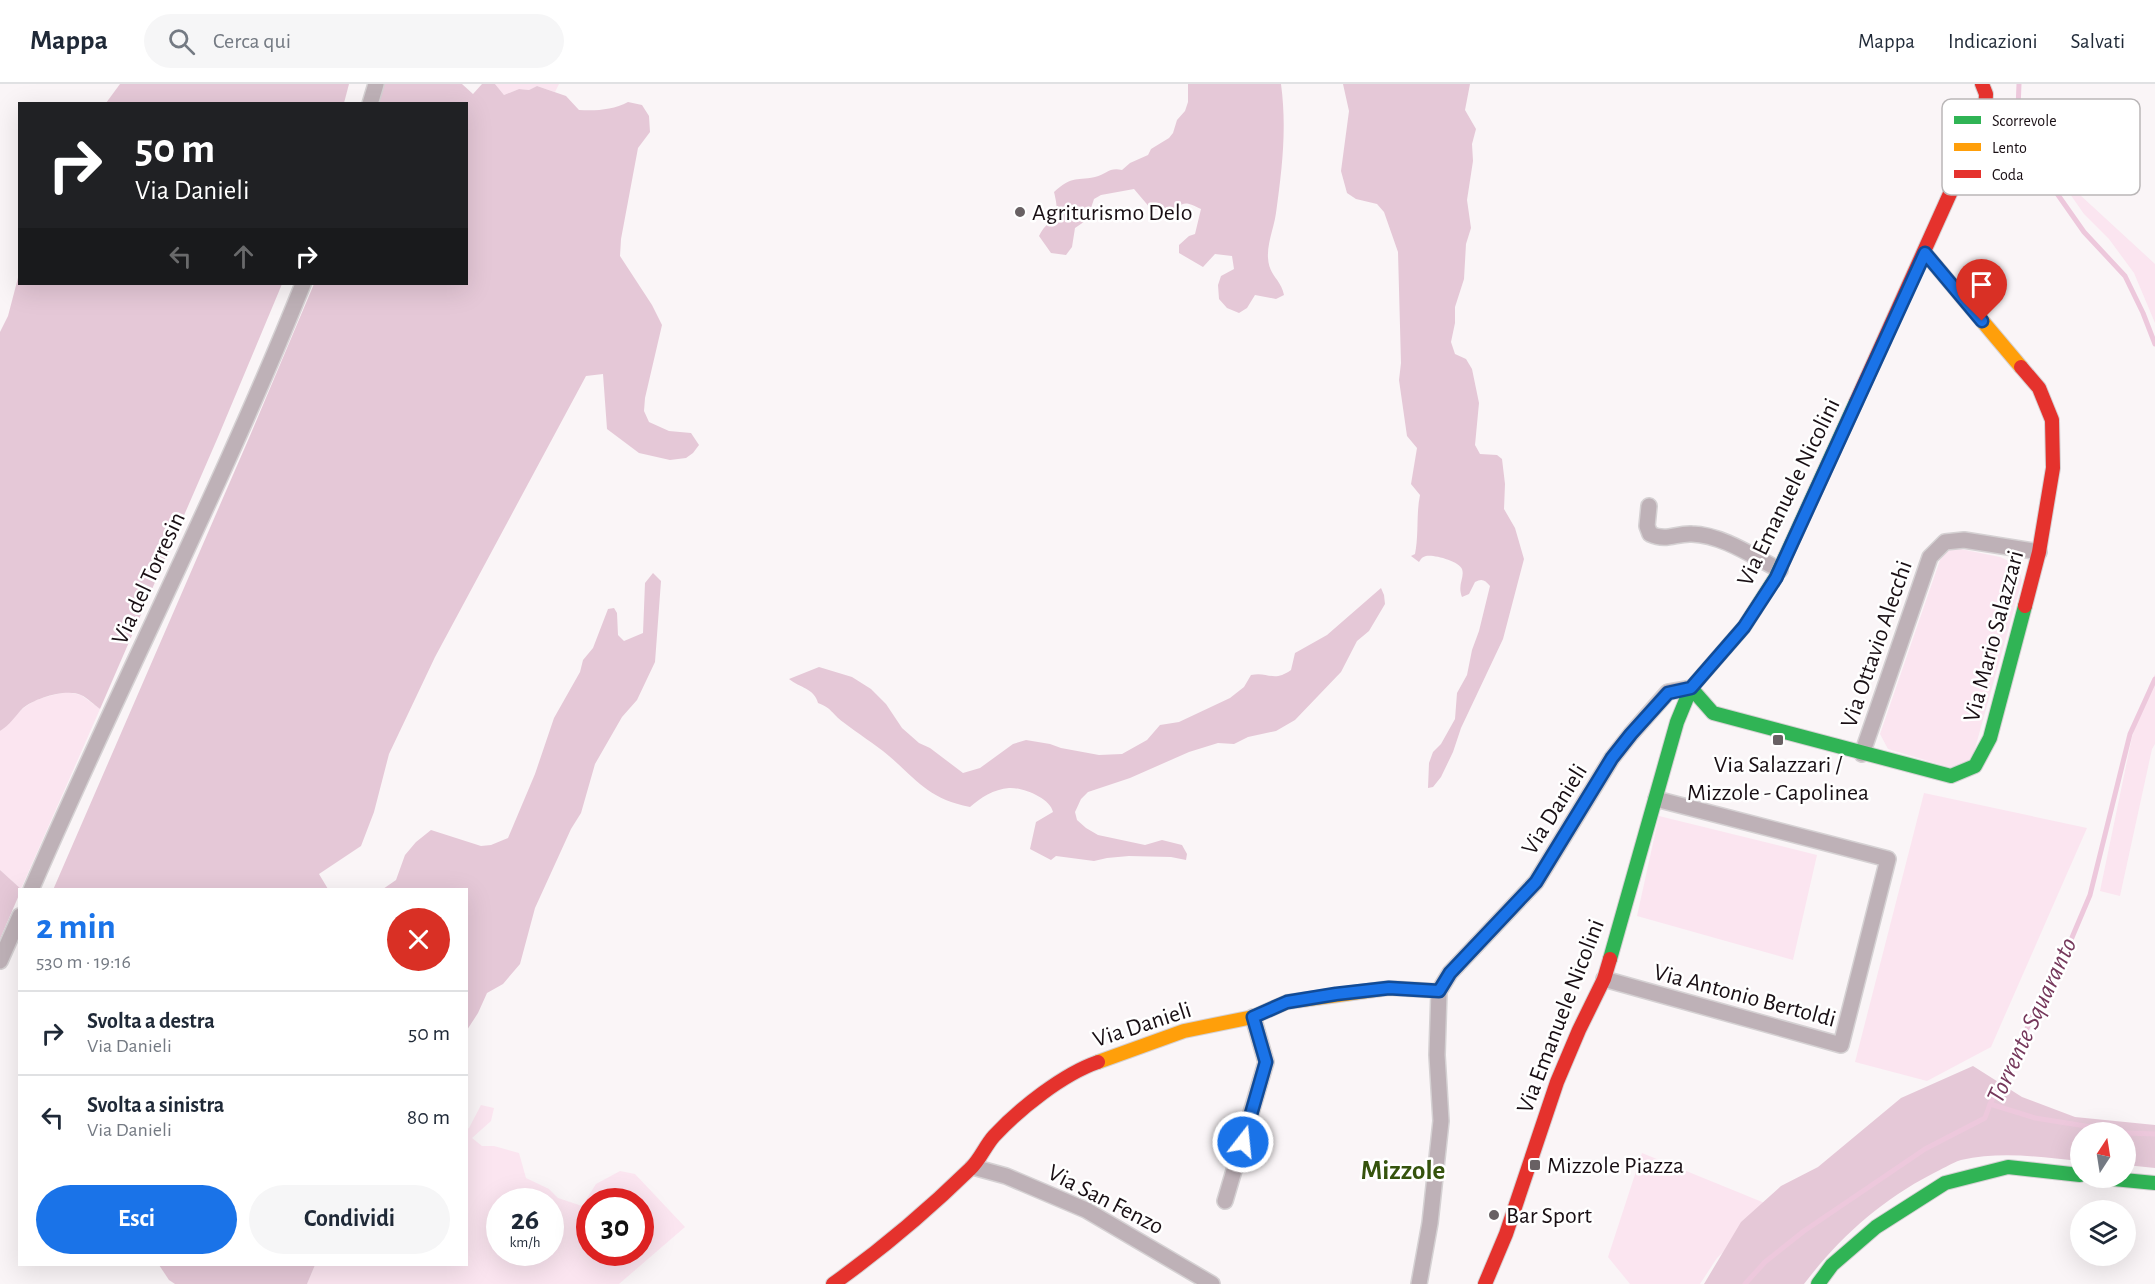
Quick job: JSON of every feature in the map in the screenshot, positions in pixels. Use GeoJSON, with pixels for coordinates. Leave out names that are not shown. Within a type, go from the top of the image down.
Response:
{"type":"FeatureCollection","features":[{"type":"Feature","properties":{"kind":"street"},"geometry":{"type":"LineString","coordinates":[[371,102],[376,84]]}},
{"type":"Feature","properties":{"kind":"street","name":"Via Emanuele Nicolini"},"geometry":{"type":"LineString","coordinates":[[1982,84],[1986,99]]}},
{"type":"Feature","properties":{"kind":"street","name":"Via Emanuele Nicolini"},"geometry":{"type":"LineString","coordinates":[[1485,1284],[1506,1234],[1557,1082],[1604,979],[1677,722],[1691,688],[1744,627],[1780,570],[1950,195]]}},
{"type":"Feature","properties":{"kind":"street","name":"Via Mario Salazzari"},"geometry":{"type":"LineString","coordinates":[[1691,688],[1713,713],[1862,754],[1951,776],[1975,766],[1990,738],[2039,552],[2053,468],[2052,420],[2039,388],[1925,253]]}},
{"type":"Feature","properties":{"kind":"street","name":"Via del Torresin"},"geometry":{"type":"LineString","coordinates":[[32,888],[85,767],[262,385],[303,285]]}},
{"type":"Feature","properties":{"kind":"street"},"geometry":{"type":"LineString","coordinates":[[1649,506],[1647,526],[1650,534],[1666,539],[1691,534],[1709,537],[1737,548],[1780,570]]}},
{"type":"Feature","properties":{"kind":"street","name":"Via Ottavio Alecchi"},"geometry":{"type":"LineString","coordinates":[[1862,754],[1930,557],[1945,542],[1964,540],[2039,552]]}},
{"type":"Feature","properties":{"kind":"street","name":"Via Danieli"},"geometry":{"type":"LineString","coordinates":[[972,1167],[993,1137],[1022,1110],[1080,1068],[1184,1031],[1253,1017],[1287,1002],[1389,988],[1439,991],[1450,973],[1536,882],[1612,758],[1631,734],[1668,693],[1691,688]]}},
{"type":"Feature","properties":{"kind":"street","name":"Via Antonio Bertoldi"},"geometry":{"type":"LineString","coordinates":[[1604,979],[1841,1045],[1888,859],[1656,799]]}},
{"type":"Feature","properties":{"kind":"street"},"geometry":{"type":"LineString","coordinates":[[0,961],[18,920]]}},
{"type":"Feature","properties":{"kind":"street"},"geometry":{"type":"LineString","coordinates":[[1419,1284],[1430,1223],[1441,1121],[1437,1055],[1439,991]]}},
{"type":"Feature","properties":{"kind":"street"},"geometry":{"type":"LineString","coordinates":[[1225,1201],[1266,1062],[1253,1017]]}},
{"type":"Feature","properties":{"kind":"street"},"geometry":{"type":"LineString","coordinates":[[833,1284],[884,1247],[972,1167]]}},
{"type":"Feature","properties":{"kind":"street","name":"Via San Fenzo"},"geometry":{"type":"LineString","coordinates":[[972,1167],[1014,1179],[1086,1210],[1212,1284]]}},
{"type":"Feature","properties":{"kind":"street"},"geometry":{"type":"LineString","coordinates":[[1818,1284],[1832,1265],[1876,1227],[1945,1183],[2008,1167],[2070,1174]]}},
{"type":"Feature","properties":{"kind":"street"},"geometry":{"type":"LineString","coordinates":[[2136,1181],[2155,1183]]}},
{"type":"Feature","properties":{"kind":"shaded area"},"geometry":{"type":"Polygon","coordinates":[[[120,84],[349,84],[344,102],[107,102],[120,84]]]}},
{"type":"Feature","properties":{"kind":"shaded area"},"geometry":{"type":"Polygon","coordinates":[[[380,84],[462,84],[473,94],[482,84],[495,84],[504,95],[519,89],[529,90],[537,86],[566,96],[579,110],[604,109],[628,102],[642,105],[649,116],[650,132],[638,148],[621,239],[620,256],[652,305],[662,325],[644,411],[649,422],[669,431],[691,433],[699,445],[686,458],[670,460],[639,453],[607,429],[603,374],[586,376],[435,657],[389,754],[374,812],[361,846],[319,874],[327,888],[54,888],[314,285],[468,285],[468,102],[376,102],[380,84]]]}},
{"type":"Feature","properties":{"kind":"shaded area"},"geometry":{"type":"Polygon","coordinates":[[[495,84],[559,84],[555,92],[537,86],[529,90],[519,89],[504,95],[495,84]]]}},
{"type":"Feature","properties":{"kind":"shaded area"},"geometry":{"type":"Polygon","coordinates":[[[1188,84],[1281,84],[1284,117],[1283,149],[1268,258],[1270,269],[1284,295],[1276,299],[1255,295],[1247,308],[1239,313],[1227,308],[1219,299],[1218,285],[1221,276],[1234,269],[1232,256],[1215,254],[1203,267],[1179,253],[1179,245],[1195,234],[1201,209],[1194,206],[1186,203],[1167,210],[1151,209],[1134,189],[1101,195],[1094,199],[1091,208],[1094,215],[1075,228],[1072,247],[1066,255],[1051,253],[1039,236],[1056,214],[1054,192],[1065,183],[1095,177],[1114,169],[1122,170],[1130,163],[1148,155],[1151,149],[1169,138],[1177,120],[1185,111],[1188,102],[1188,84]]]}},
{"type":"Feature","properties":{"kind":"shaded area"},"geometry":{"type":"Polygon","coordinates":[[[1343,84],[1470,84],[1465,110],[1476,129],[1472,144],[1473,161],[1467,200],[1471,228],[1466,244],[1464,279],[1455,307],[1455,323],[1451,342],[1455,354],[1466,359],[1472,369],[1479,403],[1475,445],[1480,454],[1497,455],[1502,459],[1505,484],[1504,509],[1515,528],[1524,559],[1503,639],[1461,728],[1441,777],[1433,787],[1428,788],[1429,763],[1433,752],[1441,744],[1455,719],[1457,693],[1467,675],[1490,586],[1483,580],[1477,581],[1469,594],[1462,597],[1460,588],[1463,572],[1460,566],[1440,557],[1426,556],[1419,562],[1411,556],[1415,554],[1420,495],[1411,484],[1417,448],[1407,436],[1399,380],[1401,363],[1398,252],[1384,212],[1377,204],[1356,199],[1347,193],[1341,171],[1349,111],[1343,84]]]}},
{"type":"Feature","properties":{"kind":"shaded area"},"geometry":{"type":"Polygon","coordinates":[[[2071,195],[2080,195],[2155,264],[2155,323],[2134,273],[2109,239],[2084,214],[2071,195]]]}},
{"type":"Feature","properties":{"kind":"shaded area"},"geometry":{"type":"Polygon","coordinates":[[[18,278],[18,285],[282,285],[100,709],[84,696],[75,693],[60,693],[28,704],[0,731],[0,332],[8,316],[18,278]]]}},
{"type":"Feature","properties":{"kind":"shaded area"},"geometry":{"type":"Polygon","coordinates":[[[1961,549],[2000,557],[2018,565],[2022,581],[1974,752],[1966,764],[1952,768],[1888,749],[1880,734],[1940,560],[1948,550],[1961,549]]]}},
{"type":"Feature","properties":{"kind":"shaded area"},"geometry":{"type":"Polygon","coordinates":[[[653,573],[661,581],[655,662],[637,700],[622,717],[595,764],[581,813],[571,829],[535,908],[520,964],[503,984],[487,993],[468,1028],[468,888],[384,888],[396,880],[405,855],[431,830],[481,846],[491,845],[508,838],[535,774],[554,718],[580,672],[583,660],[593,648],[608,609],[614,608],[617,613],[618,635],[624,641],[643,633],[645,583],[653,573]]]}},
{"type":"Feature","properties":{"kind":"shaded area"},"geometry":{"type":"Polygon","coordinates":[[[1381,588],[1385,604],[1369,631],[1357,641],[1341,672],[1295,720],[1276,731],[1248,737],[1234,744],[1218,743],[1189,752],[1130,778],[1088,792],[1081,799],[1075,812],[1077,820],[1098,835],[1145,845],[1162,840],[1182,845],[1187,854],[1186,860],[1171,857],[1129,856],[1094,861],[1056,856],[1051,860],[1030,849],[1036,822],[1053,812],[1047,802],[1028,791],[1014,788],[988,794],[970,807],[944,799],[925,788],[883,751],[818,703],[810,691],[789,679],[819,667],[852,677],[871,689],[886,704],[902,728],[919,743],[930,748],[963,773],[980,768],[1013,744],[1026,740],[1099,755],[1122,754],[1147,740],[1160,725],[1179,722],[1230,698],[1244,687],[1251,675],[1280,676],[1285,674],[1291,670],[1295,653],[1327,635],[1381,588]]]}},
{"type":"Feature","properties":{"kind":"shaded area"},"geometry":{"type":"Polygon","coordinates":[[[2155,674],[2155,744],[2152,749],[2120,896],[2100,891],[2132,737],[2155,674]]]}},
{"type":"Feature","properties":{"kind":"shaded area"},"geometry":{"type":"Polygon","coordinates":[[[67,692],[81,695],[100,709],[20,888],[0,870],[0,731],[21,710],[45,697],[67,692]]]}},
{"type":"Feature","properties":{"kind":"shaded area"},"geometry":{"type":"Polygon","coordinates":[[[1924,793],[2087,828],[1991,1047],[1927,1081],[1855,1062],[1924,793]]]}},
{"type":"Feature","properties":{"kind":"shaded area"},"geometry":{"type":"Polygon","coordinates":[[[1659,816],[1817,855],[1793,960],[1637,916],[1659,816]]]}},
{"type":"Feature","properties":{"kind":"shaded area"},"geometry":{"type":"Polygon","coordinates":[[[0,870],[20,888],[0,939],[0,870]]]}},
{"type":"Feature","properties":{"kind":"shaded area"},"geometry":{"type":"Polygon","coordinates":[[[1973,1066],[2022,1097],[2075,1117],[2125,1122],[2070,1122],[2070,1160],[2006,1155],[1976,1157],[1950,1165],[1895,1196],[1862,1222],[1831,1251],[1804,1284],[1704,1284],[1741,1222],[1781,1186],[1818,1167],[1901,1098],[1973,1066]]]}},
{"type":"Feature","properties":{"kind":"shaded area"},"geometry":{"type":"Polygon","coordinates":[[[481,1105],[494,1108],[491,1121],[472,1138],[482,1146],[494,1146],[519,1153],[526,1178],[547,1188],[486,1188],[486,1266],[564,1266],[564,1200],[576,1204],[576,1266],[640,1266],[619,1284],[307,1284],[315,1266],[468,1266],[468,1128],[481,1105]]]}},
{"type":"Feature","properties":{"kind":"shaded area"},"geometry":{"type":"Polygon","coordinates":[[[2136,1123],[2155,1125],[2155,1168],[2136,1166],[2136,1123]]]}},
{"type":"Feature","properties":{"kind":"shaded area"},"geometry":{"type":"Polygon","coordinates":[[[1642,1153],[1782,1210],[1753,1223],[1717,1258],[1700,1284],[1630,1284],[1608,1257],[1642,1153]]]}},
{"type":"Feature","properties":{"kind":"shaded area"},"geometry":{"type":"Polygon","coordinates":[[[620,1171],[635,1174],[648,1188],[593,1188],[596,1184],[620,1171]]]}},
{"type":"Feature","properties":{"kind":"shaded area"},"geometry":{"type":"Polygon","coordinates":[[[654,1194],[685,1227],[654,1254],[654,1194]]]}},
{"type":"Feature","properties":{"kind":"shaded area"},"geometry":{"type":"Polygon","coordinates":[[[160,1266],[315,1266],[307,1284],[175,1284],[169,1280],[160,1266]]]}},
{"type":"Feature","properties":{"kind":"waterway","name":"Torrente Squaranto"},"geometry":{"type":"LineString","coordinates":[[2018,99],[2019,84]]}},
{"type":"Feature","properties":{"kind":"waterway","name":"Torrente Squaranto"},"geometry":{"type":"LineString","coordinates":[[2058,195],[2084,232],[2125,276],[2155,344]]}},
{"type":"Feature","properties":{"kind":"waterway","name":"Torrente Squaranto"},"geometry":{"type":"LineString","coordinates":[[1745,1284],[1765,1262],[1804,1231],[1925,1149],[1985,1118],[2037,1005],[2065,954],[2090,895],[2130,734],[2155,679]]}},
{"type":"Feature","properties":{"kind":"waterway"},"geometry":{"type":"LineString","coordinates":[[1990,1104],[2035,1118],[2070,1124]]}},
{"type":"Feature","properties":{"kind":"waterway"},"geometry":{"type":"LineString","coordinates":[[2136,1133],[2155,1134]]}},
{"type":"Feature","properties":{"kind":"traffic: fast"},"geometry":{"type":"LineString","coordinates":[[1610,959],[1677,722],[1691,688],[1744,627],[1776,577],[1856,402]]}},
{"type":"Feature","properties":{"kind":"traffic: fast"},"geometry":{"type":"LineString","coordinates":[[1691,688],[1713,713],[1951,776],[1975,766],[1990,738],[2025,606]]}},
{"type":"Feature","properties":{"kind":"traffic: fast"},"geometry":{"type":"LineString","coordinates":[[1818,1284],[1832,1265],[1876,1227],[1945,1183],[2008,1167],[2070,1174]]}},
{"type":"Feature","properties":{"kind":"traffic: fast"},"geometry":{"type":"LineString","coordinates":[[2136,1181],[2155,1183]]}},
{"type":"Feature","properties":{"kind":"traffic: slow"},"geometry":{"type":"LineString","coordinates":[[1925,253],[2021,367]]}},
{"type":"Feature","properties":{"kind":"traffic: slow"},"geometry":{"type":"LineString","coordinates":[[1098,1062],[1184,1031],[1253,1017],[1287,1002],[1389,988],[1439,991]]}},
{"type":"Feature","properties":{"kind":"traffic: jam"},"geometry":{"type":"LineString","coordinates":[[1982,84],[1986,99]]}},
{"type":"Feature","properties":{"kind":"traffic: jam"},"geometry":{"type":"LineString","coordinates":[[1856,402],[1949,195]]}},
{"type":"Feature","properties":{"kind":"traffic: jam"},"geometry":{"type":"LineString","coordinates":[[2021,367],[2039,388],[2052,420],[2053,468],[2039,552],[2025,606]]}},
{"type":"Feature","properties":{"kind":"traffic: jam"},"geometry":{"type":"LineString","coordinates":[[1485,1284],[1506,1234],[1557,1082],[1604,979],[1610,959]]}},
{"type":"Feature","properties":{"kind":"traffic: jam"},"geometry":{"type":"LineString","coordinates":[[833,1284],[887,1243],[937,1200],[974,1165],[994,1136],[1029,1104],[1070,1075],[1098,1062]]}},
{"type":"Feature","properties":{"kind":"place","name":"Agriturismo Delo"},"geometry":{"type":"Point","coordinates":[1020,212]}},
{"type":"Feature","properties":{"kind":"place","name":"Via Salazzari / Mizzole - Capolinea"},"geometry":{"type":"Point","coordinates":[1778,740]}},
{"type":"Feature","properties":{"kind":"place","name":"Mizzole Piazza"},"geometry":{"type":"Point","coordinates":[1535,1165]}},
{"type":"Feature","properties":{"kind":"place","name":"Bar Sport"},"geometry":{"type":"Point","coordinates":[1494,1215]}},
{"type":"Feature","properties":{"kind":"district","name":"Mizzole"},"geometry":{"type":"Point","coordinates":[1403,1170]}},
{"type":"Feature","properties":{"kind":"route"},"geometry":{"type":"LineString","coordinates":[[1243,1142],[1266,1062],[1253,1017],[1287,1002],[1336,994],[1389,988],[1439,991],[1450,973],[1536,882],[1612,758],[1631,734],[1668,693],[1691,688],[1744,627],[1776,578],[1925,253],[1982,321]]}}]}
